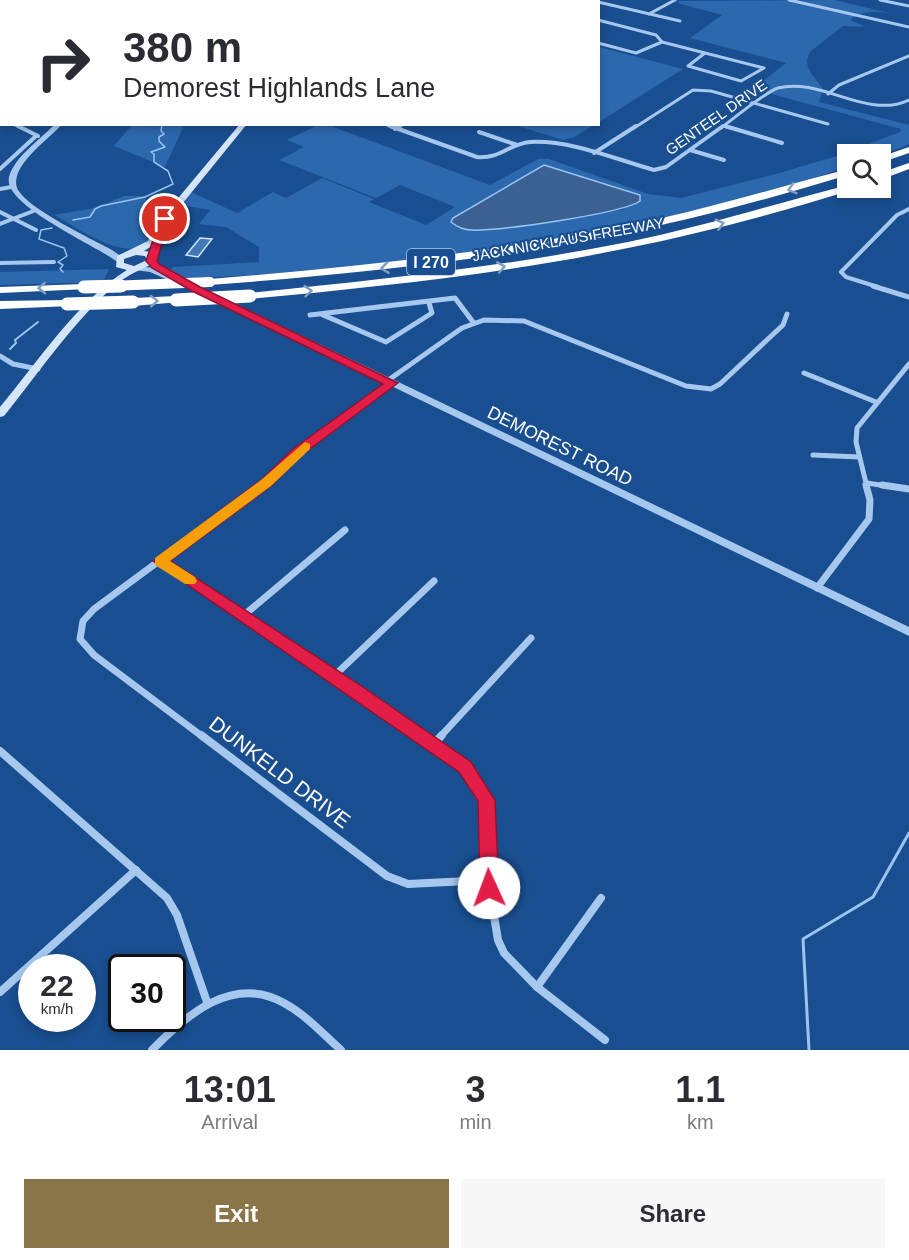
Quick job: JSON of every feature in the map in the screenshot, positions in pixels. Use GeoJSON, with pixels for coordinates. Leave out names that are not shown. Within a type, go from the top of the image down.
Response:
{"type":"FeatureCollection","features":[{"type":"Feature","properties":{"kind":"highway"},"geometry":{"type":"LineString","coordinates":[[891,156],[909,150]]}},
{"type":"Feature","properties":{"kind":"highway"},"geometry":{"type":"LineString","coordinates":[[891,173],[909,166]]}},
{"type":"Feature","properties":{"kind":"highway","name":"JACK NICKLAUS FREEWAY"},"geometry":{"type":"LineString","coordinates":[[0,290],[210,282],[362,270],[557,244],[715,211],[837,175]]}},
{"type":"Feature","properties":{"kind":"highway","name":"JACK NICKLAUS FREEWAY"},"geometry":{"type":"LineString","coordinates":[[0,305],[250,296],[460,273],[601,250],[729,222],[837,191]]}},
{"type":"Feature","properties":{"kind":"main road"},"geometry":{"type":"LineString","coordinates":[[101,296],[119,261],[151,243],[162,225],[242,126]]}},
{"type":"Feature","properties":{"kind":"main road"},"geometry":{"type":"LineString","coordinates":[[0,414],[119,276],[152,259],[158,246],[162,225]]}},
{"type":"Feature","properties":{"kind":"main road"},"geometry":{"type":"LineString","coordinates":[[132,252],[147,253],[152,259]]}},
{"type":"Feature","properties":{"kind":"main road"},"geometry":{"type":"LineString","coordinates":[[119,261],[124,268],[136,269]]}},
{"type":"Feature","properties":{"kind":"street"},"geometry":{"type":"LineString","coordinates":[[648,14],[675,0]]}},
{"type":"Feature","properties":{"kind":"street"},"geometry":{"type":"LineString","coordinates":[[789,0],[909,27]]}},
{"type":"Feature","properties":{"kind":"street"},"geometry":{"type":"LineString","coordinates":[[880,0],[909,6]]}},
{"type":"Feature","properties":{"kind":"street"},"geometry":{"type":"LineString","coordinates":[[600,3],[680,21]]}},
{"type":"Feature","properties":{"kind":"street"},"geometry":{"type":"LineString","coordinates":[[600,21],[656,35],[662,42],[764,68],[747,80],[739,80],[688,66],[705,53]]}},
{"type":"Feature","properties":{"kind":"street"},"geometry":{"type":"LineString","coordinates":[[600,44],[636,53],[662,42]]}},
{"type":"Feature","properties":{"kind":"street"},"geometry":{"type":"LineString","coordinates":[[828,94],[839,85],[909,56]]}},
{"type":"Feature","properties":{"kind":"street","name":"GENTEEL DRIVE"},"geometry":{"type":"LineString","coordinates":[[594,153],[654,170],[666,167],[774,90],[787,87],[868,104],[896,106],[909,100]]}},
{"type":"Feature","properties":{"kind":"street"},"geometry":{"type":"LineString","coordinates":[[388,126],[482,158],[496,156],[517,144],[530,142],[594,153],[693,90],[711,91],[828,124]]}},
{"type":"Feature","properties":{"kind":"street"},"geometry":{"type":"LineString","coordinates":[[17,126],[36,136],[48,137]]}},
{"type":"Feature","properties":{"kind":"street"},"geometry":{"type":"LineString","coordinates":[[11,187],[15,173],[58,126]]}},
{"type":"Feature","properties":{"kind":"street"},"geometry":{"type":"LineString","coordinates":[[395,129],[400,126]]}},
{"type":"Feature","properties":{"kind":"street"},"geometry":{"type":"LineString","coordinates":[[724,126],[782,143]]}},
{"type":"Feature","properties":{"kind":"street"},"geometry":{"type":"LineString","coordinates":[[479,132],[517,144]]}},
{"type":"Feature","properties":{"kind":"street"},"geometry":{"type":"LineString","coordinates":[[0,169],[36,136]]}},
{"type":"Feature","properties":{"kind":"street"},"geometry":{"type":"LineString","coordinates":[[690,150],[724,160]]}},
{"type":"Feature","properties":{"kind":"street"},"geometry":{"type":"LineString","coordinates":[[0,189],[11,187]]}},
{"type":"Feature","properties":{"kind":"street"},"geometry":{"type":"LineString","coordinates":[[11,187],[20,199],[36,210],[119,261]]}},
{"type":"Feature","properties":{"kind":"street"},"geometry":{"type":"LineString","coordinates":[[909,209],[897,215],[842,270],[842,274],[909,297]]}},
{"type":"Feature","properties":{"kind":"street"},"geometry":{"type":"LineString","coordinates":[[0,224],[36,210]]}},
{"type":"Feature","properties":{"kind":"street"},"geometry":{"type":"LineString","coordinates":[[0,213],[36,230]]}},
{"type":"Feature","properties":{"kind":"street"},"geometry":{"type":"LineString","coordinates":[[53,219],[69,224],[109,247],[132,252]]}},
{"type":"Feature","properties":{"kind":"street","name":"DEMOREST ROAD"},"geometry":{"type":"LineString","coordinates":[[152,259],[157,267],[196,289]]}},
{"type":"Feature","properties":{"kind":"street"},"geometry":{"type":"LineString","coordinates":[[0,263],[54,262]]}},
{"type":"Feature","properties":{"kind":"street","name":"DEMOREST ROAD"},"geometry":{"type":"LineString","coordinates":[[136,269],[152,270],[196,289],[909,632]]}},
{"type":"Feature","properties":{"kind":"street"},"geometry":{"type":"LineString","coordinates":[[310,315],[429,303],[455,298],[473,322]]}},
{"type":"Feature","properties":{"kind":"street"},"geometry":{"type":"LineString","coordinates":[[322,315],[386,342],[432,313],[432,306],[429,303]]}},
{"type":"Feature","properties":{"kind":"street"},"geometry":{"type":"LineString","coordinates":[[605,1040],[537,987],[504,953],[498,940],[488,880],[486,800],[465,767],[334,676],[160,561],[266,483],[297,452],[473,322],[504,319],[541,326],[698,390],[711,389],[720,384],[783,325],[787,314]]}},
{"type":"Feature","properties":{"kind":"street"},"geometry":{"type":"LineString","coordinates":[[0,356],[13,364],[38,369]]}},
{"type":"Feature","properties":{"kind":"street"},"geometry":{"type":"LineString","coordinates":[[817,588],[866,526],[870,510],[867,483],[859,457],[857,428],[909,364]]}},
{"type":"Feature","properties":{"kind":"street"},"geometry":{"type":"LineString","coordinates":[[804,373],[876,402]]}},
{"type":"Feature","properties":{"kind":"street"},"geometry":{"type":"LineString","coordinates":[[813,455],[859,457]]}},
{"type":"Feature","properties":{"kind":"street"},"geometry":{"type":"LineString","coordinates":[[867,483],[909,489]]}},
{"type":"Feature","properties":{"kind":"street"},"geometry":{"type":"LineString","coordinates":[[243,616],[345,530]]}},
{"type":"Feature","properties":{"kind":"street","name":"DUNKELD DRIVE"},"geometry":{"type":"LineString","coordinates":[[160,561],[94,609],[83,621],[80,628],[80,639],[94,655],[387,876],[408,884],[488,880]]}},
{"type":"Feature","properties":{"kind":"street"},"geometry":{"type":"LineString","coordinates":[[334,676],[434,581]]}},
{"type":"Feature","properties":{"kind":"street"},"geometry":{"type":"LineString","coordinates":[[434,744],[531,638]]}},
{"type":"Feature","properties":{"kind":"street"},"geometry":{"type":"LineString","coordinates":[[0,751],[166,898],[177,915],[207,1002]]}},
{"type":"Feature","properties":{"kind":"street"},"geometry":{"type":"LineString","coordinates":[[0,992],[136,870]]}},
{"type":"Feature","properties":{"kind":"street"},"geometry":{"type":"LineString","coordinates":[[537,987],[601,898]]}},
{"type":"Feature","properties":{"kind":"street"},"geometry":{"type":"LineString","coordinates":[[152,1050],[185,1017],[207,1002],[225,995],[242,993],[274,997],[288,1005],[341,1050]]}},
{"type":"Feature","properties":{"kind":"shaded area"},"geometry":{"type":"Polygon","coordinates":[[[835,0],[892,14],[871,12],[857,16],[850,20],[866,27],[843,26],[811,51],[807,61],[810,71],[823,89],[819,102],[909,125],[909,144],[891,152],[891,144],[868,144],[900,132],[901,129],[753,89],[786,63],[690,38],[722,15],[677,3],[680,2],[677,1],[835,0]]]}},
{"type":"Feature","properties":{"kind":"shaded area"},"geometry":{"type":"Polygon","coordinates":[[[600,47],[683,69],[600,121],[600,47]]]}},
{"type":"Feature","properties":{"kind":"shaded area"},"geometry":{"type":"Polygon","coordinates":[[[131,126],[184,126],[165,167],[114,146],[131,126]]]}},
{"type":"Feature","properties":{"kind":"shaded area"},"geometry":{"type":"Polygon","coordinates":[[[316,126],[331,126],[490,185],[538,159],[549,159],[648,194],[681,198],[837,156],[837,170],[769,192],[688,213],[520,246],[434,259],[265,274],[183,278],[168,271],[174,267],[259,262],[259,247],[226,227],[199,224],[210,210],[181,205],[191,192],[237,213],[273,192],[286,198],[322,178],[374,199],[369,202],[426,225],[455,207],[400,185],[376,198],[279,160],[304,147],[287,140],[316,126]],[[544,165],[453,218],[451,222],[468,230],[509,227],[622,210],[640,195],[544,165]]]}},
{"type":"Feature","properties":{"kind":"shaded area"},"geometry":{"type":"Polygon","coordinates":[[[518,126],[592,126],[574,137],[563,140],[518,126]]]}},
{"type":"Feature","properties":{"kind":"shaded area"},"geometry":{"type":"Polygon","coordinates":[[[544,165],[640,195],[640,201],[629,206],[586,216],[506,228],[469,230],[451,222],[453,218],[544,165]]]}},
{"type":"Feature","properties":{"kind":"shaded area"},"geometry":{"type":"Polygon","coordinates":[[[124,196],[146,196],[145,207],[161,217],[151,238],[142,246],[130,249],[117,247],[89,235],[54,215],[94,208],[124,196]]]}},
{"type":"Feature","properties":{"kind":"shaded area"},"geometry":{"type":"Polygon","coordinates":[[[109,269],[103,282],[0,285],[0,272],[109,269]]]}},
{"type":"Feature","properties":{"kind":"building"},"geometry":{"type":"Polygon","coordinates":[[[200,238],[212,239],[198,257],[186,255],[200,238]]]}},
{"type":"Feature","properties":{"kind":"waterway"},"geometry":{"type":"LineString","coordinates":[[73,220],[90,217],[95,209],[101,206],[145,197],[173,184],[168,171],[154,162],[154,154],[151,152],[165,147],[159,141],[159,137],[164,134],[161,131],[162,126]]}},
{"type":"Feature","properties":{"kind":"waterway"},"geometry":{"type":"LineString","coordinates":[[52,228],[41,230],[39,239],[64,248],[67,256],[58,262],[63,265],[60,269],[63,272]]}},
{"type":"Feature","properties":{"kind":"waterway"},"geometry":{"type":"LineString","coordinates":[[10,349],[16,343],[15,340],[38,322]]}},
{"type":"Feature","properties":{"kind":"waterway"},"geometry":{"type":"LineString","coordinates":[[809,1050],[803,939],[873,897],[909,833]]}},
{"type":"Feature","properties":{"kind":"slow traffic"},"geometry":{"type":"LineString","coordinates":[[190,581],[160,561],[266,483],[305,446]]}},
{"type":"Feature","properties":{"kind":"route"},"geometry":{"type":"LineString","coordinates":[[165,219],[158,246],[152,257],[156,266],[196,289],[392,383],[297,452],[266,483],[160,561],[355,690],[451,755],[465,767],[478,783],[486,800],[489,819],[489,888]]}}]}
